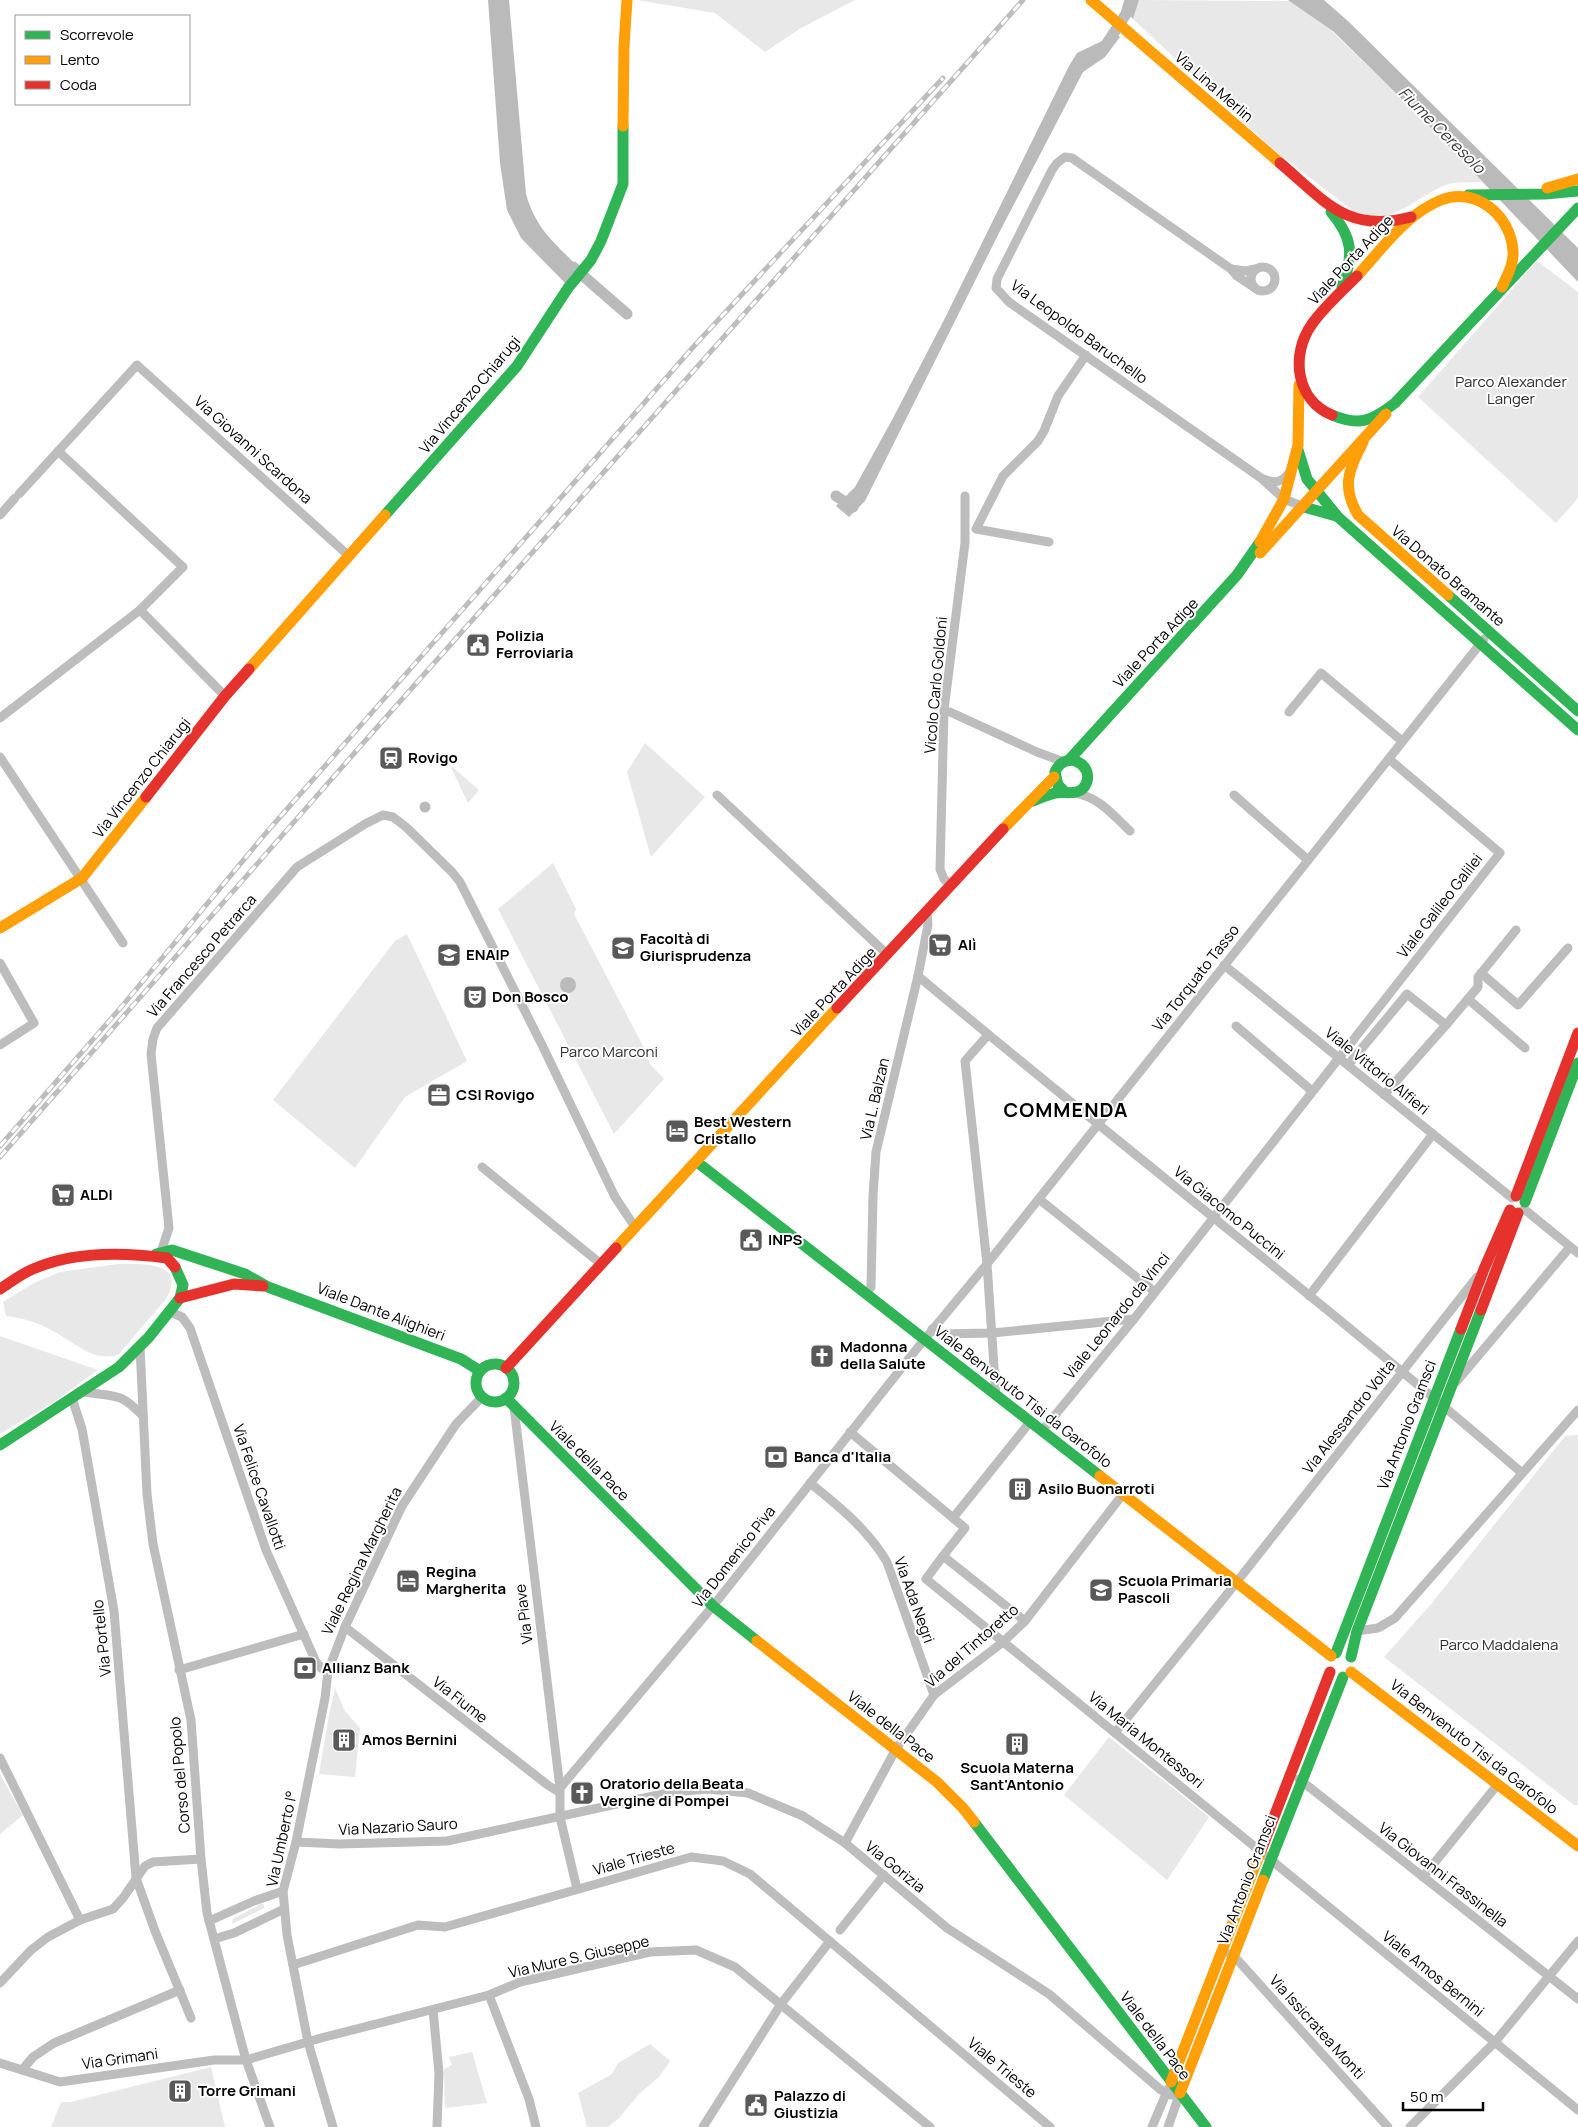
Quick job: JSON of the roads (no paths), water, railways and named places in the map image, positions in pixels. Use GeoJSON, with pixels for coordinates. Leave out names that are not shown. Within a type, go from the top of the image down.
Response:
{"type":"FeatureCollection","features":[{"type":"Feature","properties":{"kind":"street","name":"Via Vincenzo Chiarugi"},"geometry":{"type":"LineString","coordinates":[[82,878],[225,696],[517,366],[568,288],[591,260],[602,240],[623,184],[624,46],[627,0]]}},
{"type":"Feature","properties":{"kind":"street","name":"Via Lina Merlin"},"geometry":{"type":"LineString","coordinates":[[1091,0],[1317,197],[1345,216],[1376,225],[1413,216]]}},
{"type":"Feature","properties":{"kind":"street","name":"Via Leopoldo Baruchello"},"geometry":{"type":"LineString","coordinates":[[1254,288],[1237,276],[1231,269],[1072,158],[1062,158],[1056,163],[997,279],[996,288],[1009,302],[1261,478],[1284,499],[1304,507]]}},
{"type":"Feature","properties":{"kind":"street","name":"Viale Porta Adige"},"geometry":{"type":"LineString","coordinates":[[1532,193],[1578,178]]}},
{"type":"Feature","properties":{"kind":"street","name":"Viale Porta Adige"},"geometry":{"type":"LineString","coordinates":[[1237,575],[1262,540],[1284,499],[1298,445],[1298,355],[1304,336],[1312,324],[1413,216],[1441,199],[1478,194],[1578,191]]}},
{"type":"Feature","properties":{"kind":"street","name":"Viale Porta Adige"},"geometry":{"type":"LineString","coordinates":[[1462,195],[1471,197],[1486,205],[1500,218],[1510,234],[1513,261],[1502,287]]}},
{"type":"Feature","properties":{"kind":"street","name":"Via Lina Merlin"},"geometry":{"type":"LineString","coordinates":[[1317,197],[1343,226],[1350,245],[1351,262],[1340,293]]}},
{"type":"Feature","properties":{"kind":"street","name":"Viale Porta Adige"},"geometry":{"type":"LineString","coordinates":[[635,1227],[1054,776],[1056,769],[1078,751],[1088,735],[1096,730],[1237,575],[1318,492],[1395,403],[1502,287],[1520,272],[1542,246],[1574,216],[1578,208]]}},
{"type":"Feature","properties":{"kind":"street"},"geometry":{"type":"LineString","coordinates":[[1231,269],[1246,271],[1263,267],[1271,269],[1276,280],[1269,290],[1262,291],[1254,288],[1251,276],[1256,269]]}},
{"type":"Feature","properties":{"kind":"street"},"geometry":{"type":"LineString","coordinates":[[1049,542],[976,528],[1003,476],[1038,441],[1058,396],[1086,355]]}},
{"type":"Feature","properties":{"kind":"street","name":"Via Giovanni Scardona"},"geometry":{"type":"LineString","coordinates":[[58,451],[137,365],[349,556]]}},
{"type":"Feature","properties":{"kind":"street","name":"Viale Porta Adige"},"geometry":{"type":"LineString","coordinates":[[1299,377],[1306,394],[1318,407],[1346,420],[1364,421],[1373,418],[1395,403]]}},
{"type":"Feature","properties":{"kind":"street","name":"Via Donato Bramante"},"geometry":{"type":"LineString","coordinates":[[1363,442],[1347,481],[1349,499],[1364,522],[1578,711]]}},
{"type":"Feature","properties":{"kind":"street"},"geometry":{"type":"LineString","coordinates":[[1298,445],[1302,470],[1338,517]]}},
{"type":"Feature","properties":{"kind":"street"},"geometry":{"type":"LineString","coordinates":[[0,515],[58,451],[183,567],[140,610],[0,718]]}},
{"type":"Feature","properties":{"kind":"street"},"geometry":{"type":"LineString","coordinates":[[1261,478],[1270,482],[1278,482],[1284,479],[1291,470]]}},
{"type":"Feature","properties":{"kind":"street","name":"Vicolo Carlo Goldoni"},"geometry":{"type":"LineString","coordinates":[[951,886],[944,879],[940,869],[944,710],[965,543],[965,496]]}},
{"type":"Feature","properties":{"kind":"street"},"geometry":{"type":"LineString","coordinates":[[1304,507],[1338,517]]}},
{"type":"Feature","properties":{"kind":"street","name":"Via Donato Bramante"},"geometry":{"type":"LineString","coordinates":[[1338,517],[1578,730]]}},
{"type":"Feature","properties":{"kind":"street"},"geometry":{"type":"LineString","coordinates":[[140,610],[225,696]]}},
{"type":"Feature","properties":{"kind":"street","name":"Via Torquato Tasso"},"geometry":{"type":"LineString","coordinates":[[924,1339],[988,1264],[1489,632]]}},
{"type":"Feature","properties":{"kind":"street"},"geometry":{"type":"LineString","coordinates":[[1289,712],[1321,673],[1402,742]]}},
{"type":"Feature","properties":{"kind":"street"},"geometry":{"type":"LineString","coordinates":[[950,712],[1045,756],[1079,762],[1087,774],[1090,788],[1100,803],[1130,831]]}},
{"type":"Feature","properties":{"kind":"street","name":"Viale Porta Adige"},"geometry":{"type":"LineString","coordinates":[[1026,804],[1045,796],[1083,789],[1087,774],[1088,750],[1096,730]]}},
{"type":"Feature","properties":{"kind":"street"},"geometry":{"type":"LineString","coordinates":[[1045,756],[1052,765],[1059,788],[1069,793],[1082,794],[1100,803]]}},
{"type":"Feature","properties":{"kind":"street"},"geometry":{"type":"LineString","coordinates":[[0,757],[82,878],[123,943]]}},
{"type":"Feature","properties":{"kind":"street","name":"Viale Galileo Galilei"},"geometry":{"type":"LineString","coordinates":[[1213,1218],[1500,853],[1388,758]]}},
{"type":"Feature","properties":{"kind":"street"},"geometry":{"type":"LineString","coordinates":[[717,795],[888,955]]}},
{"type":"Feature","properties":{"kind":"street"},"geometry":{"type":"LineString","coordinates":[[1234,795],[1308,860]]}},
{"type":"Feature","properties":{"kind":"street","name":"Via Francesco Petrarca"},"geometry":{"type":"LineString","coordinates":[[156,1253],[169,1228],[153,1079],[153,1039],[157,1028],[297,867],[365,824],[383,815],[393,818],[406,827],[452,872],[474,907],[615,1197],[635,1227]]}},
{"type":"Feature","properties":{"kind":"street"},"geometry":{"type":"LineString","coordinates":[[0,928],[82,878]]}},
{"type":"Feature","properties":{"kind":"street","name":"Via L. Balzan"},"geometry":{"type":"LineString","coordinates":[[866,1294],[871,1288],[872,1196],[876,1152],[918,976],[928,925],[927,913]]}},
{"type":"Feature","properties":{"kind":"street"},"geometry":{"type":"LineString","coordinates":[[1384,1095],[1478,987],[1478,976],[1516,930]]}},
{"type":"Feature","properties":{"kind":"street"},"geometry":{"type":"LineString","coordinates":[[1481,973],[1518,1005],[1568,948]]}},
{"type":"Feature","properties":{"kind":"street"},"geometry":{"type":"LineString","coordinates":[[0,963],[34,1023],[0,1044]]}},
{"type":"Feature","properties":{"kind":"street","name":"Viale Vittorio Alfieri"},"geometry":{"type":"LineString","coordinates":[[1224,965],[1578,1253]]}},
{"type":"Feature","properties":{"kind":"street","name":"Via Giacomo Puccini"},"geometry":{"type":"LineString","coordinates":[[918,976],[1403,1372],[1522,1473]]}},
{"type":"Feature","properties":{"kind":"street"},"geometry":{"type":"LineString","coordinates":[[1348,1066],[1407,994],[1446,1025]]}},
{"type":"Feature","properties":{"kind":"street"},"geometry":{"type":"LineString","coordinates":[[1468,999],[1525,1048]]}},
{"type":"Feature","properties":{"kind":"street"},"geometry":{"type":"LineString","coordinates":[[1236,1026],[1312,1091]]}},
{"type":"Feature","properties":{"kind":"street","name":"Via Antonio Gramsci"},"geometry":{"type":"LineString","coordinates":[[1333,1654],[1438,1401],[1447,1392],[1517,1205],[1578,1033]]}},
{"type":"Feature","properties":{"kind":"street"},"geometry":{"type":"LineString","coordinates":[[988,1035],[964,1062],[988,1264],[996,1396]]}},
{"type":"Feature","properties":{"kind":"street","name":"Via Antonio Gramsci"},"geometry":{"type":"LineString","coordinates":[[1351,1657],[1357,1630],[1484,1269],[1517,1205],[1578,1063]]}},
{"type":"Feature","properties":{"kind":"street"},"geometry":{"type":"LineString","coordinates":[[1308,1296],[1433,1134]]}},
{"type":"Feature","properties":{"kind":"street","name":"Viale Benvenuto Tisi da Garofolo"},"geometry":{"type":"LineString","coordinates":[[697,1162],[1237,1583],[1333,1654]]}},
{"type":"Feature","properties":{"kind":"street"},"geometry":{"type":"LineString","coordinates":[[482,1167],[601,1264]]}},
{"type":"Feature","properties":{"kind":"street"},"geometry":{"type":"LineString","coordinates":[[1039,1198],[1155,1292]]}},
{"type":"Feature","properties":{"kind":"street","name":"Viale Leonardo da Vinci"},"geometry":{"type":"LineString","coordinates":[[1042,1431],[1134,1319],[1213,1218]]}},
{"type":"Feature","properties":{"kind":"street"},"geometry":{"type":"LineString","coordinates":[[506,1368],[635,1227]]}},
{"type":"Feature","properties":{"kind":"street"},"geometry":{"type":"LineString","coordinates":[[1447,1392],[1570,1247]]}},
{"type":"Feature","properties":{"kind":"street"},"geometry":{"type":"LineString","coordinates":[[0,1289],[34,1269],[58,1261],[172,1250],[245,1274],[268,1286]]}},
{"type":"Feature","properties":{"kind":"street"},"geometry":{"type":"LineString","coordinates":[[0,1446],[119,1367],[140,1347],[170,1312],[180,1298],[183,1285],[174,1265],[167,1258],[156,1253]]}},
{"type":"Feature","properties":{"kind":"street","name":"Via Alessandro Volta"},"geometry":{"type":"LineString","coordinates":[[1114,1733],[1237,1583],[1484,1269]]}},
{"type":"Feature","properties":{"kind":"street"},"geometry":{"type":"LineString","coordinates":[[180,1298],[234,1284],[268,1286]]}},
{"type":"Feature","properties":{"kind":"street","name":"Viale Dante Alighieri"},"geometry":{"type":"LineString","coordinates":[[268,1286],[462,1359],[480,1371]]}},
{"type":"Feature","properties":{"kind":"street","name":"Via Felice Cavallotti"},"geometry":{"type":"LineString","coordinates":[[170,1312],[182,1317],[190,1328],[266,1550],[316,1662],[321,1668],[328,1670]]}},
{"type":"Feature","properties":{"kind":"street"},"geometry":{"type":"LineString","coordinates":[[932,1329],[939,1334],[992,1332],[1134,1319]]}},
{"type":"Feature","properties":{"kind":"street","name":"Via Domenico Piva"},"geometry":{"type":"LineString","coordinates":[[560,1790],[713,1606],[924,1339]]}},
{"type":"Feature","properties":{"kind":"street","name":"Corso del Popolo"},"geometry":{"type":"LineString","coordinates":[[140,1347],[146,1494],[153,1544],[191,1720],[201,1859],[209,1921],[246,2060],[270,2127]]}},
{"type":"Feature","properties":{"kind":"street"},"geometry":{"type":"LineString","coordinates":[[489,1364],[501,1365],[506,1368],[513,1377],[514,1383],[510,1394],[510,1403],[494,1402],[482,1397],[476,1387],[480,1371],[489,1364]]}},
{"type":"Feature","properties":{"kind":"street"},"geometry":{"type":"LineString","coordinates":[[83,1392],[118,1396],[129,1401],[143,1416]]}},
{"type":"Feature","properties":{"kind":"street","name":"Viale Regina Margherita"},"geometry":{"type":"LineString","coordinates":[[328,1670],[345,1627],[402,1506],[456,1424],[482,1397]]}},
{"type":"Feature","properties":{"kind":"street","name":"Via Portello"},"geometry":{"type":"LineString","coordinates":[[72,1398],[82,1429],[114,1611],[136,1878],[155,1931],[191,2018]]}},
{"type":"Feature","properties":{"kind":"street","name":"Viale della Pace"},"geometry":{"type":"LineString","coordinates":[[510,1403],[713,1606],[937,1782],[963,1808],[1206,2127]]}},
{"type":"Feature","properties":{"kind":"street","name":"Via Piave"},"geometry":{"type":"LineString","coordinates":[[510,1403],[560,1790],[560,1817],[578,1889]]}},
{"type":"Feature","properties":{"kind":"street"},"geometry":{"type":"LineString","coordinates":[[1357,1630],[1378,1628],[1396,1618],[1578,1410]]}},
{"type":"Feature","properties":{"kind":"street"},"geometry":{"type":"LineString","coordinates":[[953,1518],[1030,1422]]}},
{"type":"Feature","properties":{"kind":"street"},"geometry":{"type":"LineString","coordinates":[[850,1432],[965,1528],[943,1556],[1026,1621]]}},
{"type":"Feature","properties":{"kind":"street","name":"Via Ada Negri"},"geometry":{"type":"LineString","coordinates":[[810,1483],[860,1526],[877,1546],[887,1562],[934,1695]]}},
{"type":"Feature","properties":{"kind":"street","name":"Via del Tintoretto"},"geometry":{"type":"LineString","coordinates":[[845,1843],[896,1749],[934,1695],[1003,1642],[1026,1621],[1124,1494]]}},
{"type":"Feature","properties":{"kind":"street","name":"Via Maria Montessori"},"geometry":{"type":"LineString","coordinates":[[943,1556],[926,1579],[1271,1860]]}},
{"type":"Feature","properties":{"kind":"street","name":"Via Fiume"},"geometry":{"type":"LineString","coordinates":[[345,1627],[541,1780],[560,1790]]}},
{"type":"Feature","properties":{"kind":"street"},"geometry":{"type":"LineString","coordinates":[[179,1670],[304,1634]]}},
{"type":"Feature","properties":{"kind":"street"},"geometry":{"type":"LineString","coordinates":[[1344,1652],[1351,1657],[1354,1664],[1347,1675],[1336,1677],[1330,1672],[1328,1664],[1333,1654],[1344,1652]]}},
{"type":"Feature","properties":{"kind":"street","name":"Via Umberto I°"},"geometry":{"type":"LineString","coordinates":[[328,1670],[325,1698],[296,1842],[283,1892],[292,1965],[308,2042],[333,2127]]}},
{"type":"Feature","properties":{"kind":"street","name":"Via Antonio Gramsci"},"geometry":{"type":"LineString","coordinates":[[1171,2082],[1330,1672]]}},
{"type":"Feature","properties":{"kind":"street","name":"Via Antonio Gramsci"},"geometry":{"type":"LineString","coordinates":[[1180,2093],[1302,1781],[1347,1675]]}},
{"type":"Feature","properties":{"kind":"street","name":"Via Benvenuto Tisi da Garofolo"},"geometry":{"type":"LineString","coordinates":[[1347,1675],[1498,1784],[1578,1846]]}},
{"type":"Feature","properties":{"kind":"street"},"geometry":{"type":"LineString","coordinates":[[0,1758],[80,1920]]}},
{"type":"Feature","properties":{"kind":"street","name":"Via Giovanni Frassinella"},"geometry":{"type":"LineString","coordinates":[[1291,1773],[1578,1999]]}},
{"type":"Feature","properties":{"kind":"street"},"geometry":{"type":"LineString","coordinates":[[1423,1877],[1498,1784]]}},
{"type":"Feature","properties":{"kind":"street","name":"Via Gorizia"},"geometry":{"type":"LineString","coordinates":[[560,1817],[672,1792],[721,1790],[748,1793],[803,1816],[845,1843],[948,1928],[1049,1994],[1166,2094]]}},
{"type":"Feature","properties":{"kind":"street","name":"Via Nazario Sauro"},"geometry":{"type":"LineString","coordinates":[[296,1842],[340,1844],[447,1841],[560,1817]]}},
{"type":"Feature","properties":{"kind":"street","name":"Viale Trieste"},"geometry":{"type":"LineString","coordinates":[[292,1965],[418,1925],[445,1928],[691,1857],[723,1861],[750,1874],[1050,2127]]}},
{"type":"Feature","properties":{"kind":"street"},"geometry":{"type":"LineString","coordinates":[[0,1983],[31,1950],[54,1933],[80,1920],[114,1909],[145,1866],[153,1862],[201,1859]]}},
{"type":"Feature","properties":{"kind":"street","name":"Viale Amos Bernini"},"geometry":{"type":"LineString","coordinates":[[1271,1860],[1578,2110]]}},
{"type":"Feature","properties":{"kind":"street"},"geometry":{"type":"LineString","coordinates":[[840,1930],[884,1875]]}},
{"type":"Feature","properties":{"kind":"street"},"geometry":{"type":"LineString","coordinates":[[209,1921],[254,1901],[283,1892]]}},
{"type":"Feature","properties":{"kind":"street"},"geometry":{"type":"LineString","coordinates":[[214,1939],[234,1933],[284,1909]]}},
{"type":"Feature","properties":{"kind":"street"},"geometry":{"type":"LineString","coordinates":[[703,2127],[781,2004],[830,1941]]}},
{"type":"Feature","properties":{"kind":"street"},"geometry":{"type":"LineString","coordinates":[[1410,2127],[1495,2042],[1578,1941]]}},
{"type":"Feature","properties":{"kind":"street","name":"Via Mure S. Giuseppe"},"geometry":{"type":"LineString","coordinates":[[308,2042],[489,1996],[520,1982],[650,1952],[696,1950],[734,1967],[930,2127]]}},
{"type":"Feature","properties":{"kind":"street","name":"Via Issicratea Monti"},"geometry":{"type":"LineString","coordinates":[[1222,1951],[1234,1956],[1388,2127]]}},
{"type":"Feature","properties":{"kind":"street"},"geometry":{"type":"LineString","coordinates":[[22,2070],[33,2057],[54,2043],[180,1990]]}},
{"type":"Feature","properties":{"kind":"street"},"geometry":{"type":"LineString","coordinates":[[489,1996],[529,2098],[536,2127]]}},
{"type":"Feature","properties":{"kind":"street"},"geometry":{"type":"LineString","coordinates":[[432,2010],[439,2073],[437,2127]]}},
{"type":"Feature","properties":{"kind":"street","name":"Via Grimani"},"geometry":{"type":"LineString","coordinates":[[0,2063],[60,2082],[214,2060],[246,2060],[308,2042]]}},
{"type":"Feature","properties":{"kind":"street"},"geometry":{"type":"LineString","coordinates":[[1152,2127],[1171,2082]]}},
{"type":"Feature","properties":{"kind":"street"},"geometry":{"type":"LineString","coordinates":[[1166,2094],[1176,2096],[1180,2093]]}},
{"type":"Feature","properties":{"kind":"street"},"geometry":{"type":"LineString","coordinates":[[1168,2127],[1180,2093]]}},
{"type":"Feature","properties":{"kind":"water"},"geometry":{"type":"Polygon","coordinates":[[[488,0],[509,0],[526,194],[540,226],[577,266],[566,284],[521,238],[507,210],[500,163],[488,0]]]}},
{"type":"Feature","properties":{"kind":"water"},"geometry":{"type":"Polygon","coordinates":[[[1125,0],[1139,0],[1133,19],[1125,10],[1125,0]]]}},
{"type":"Feature","properties":{"kind":"water","name":"Fiume Ceresolo"},"geometry":{"type":"Polygon","coordinates":[[[1288,0],[1324,0],[1349,22],[1578,248],[1578,282],[1435,132],[1334,32],[1288,0]]]}},
{"type":"Feature","properties":{"kind":"water"},"geometry":{"type":"Polygon","coordinates":[[[1111,29],[1120,37],[1105,57],[1083,72],[999,233],[865,501],[849,517],[836,506],[855,487],[892,420],[945,318],[1069,66],[1077,53],[1102,41],[1111,29]]]}},
{"type":"Feature","properties":{"kind":"water"},"geometry":{"type":"Polygon","coordinates":[[[425,801],[431,807],[425,813],[419,807],[425,801]]]}},
{"type":"Feature","properties":{"kind":"water"},"geometry":{"type":"Polygon","coordinates":[[[568,977],[574,979],[576,985],[574,991],[568,993],[562,991],[560,985],[562,979],[568,977]]]}},
{"type":"Feature","properties":{"kind":"waterway"},"geometry":{"type":"LineString","coordinates":[[1106,45],[1126,14],[1130,0]]}},
{"type":"Feature","properties":{"kind":"waterway"},"geometry":{"type":"LineString","coordinates":[[573,267],[627,314]]}},
{"type":"Feature","properties":{"kind":"waterway"},"geometry":{"type":"LineString","coordinates":[[836,496],[853,507]]}},
{"type":"Feature","properties":{"kind":"railway"},"geometry":{"type":"LineString","coordinates":[[0,1157],[372,733],[1023,0]]}},
{"type":"Feature","properties":{"kind":"railway"},"geometry":{"type":"LineString","coordinates":[[0,1146],[123,1005],[266,833],[695,345],[943,78]]}},
{"type":"Feature","properties":{"kind":"place","name":"Polizia Ferroviaria"},"geometry":{"type":"Point","coordinates":[478,645]}},
{"type":"Feature","properties":{"kind":"place","name":"Rovigo"},"geometry":{"type":"Point","coordinates":[391,758]}},
{"type":"Feature","properties":{"kind":"place","name":"Alì"},"geometry":{"type":"Point","coordinates":[940,945]}},
{"type":"Feature","properties":{"kind":"place","name":"Facoltà di Giurisprudenza"},"geometry":{"type":"Point","coordinates":[623,948]}},
{"type":"Feature","properties":{"kind":"place","name":"ENAIP"},"geometry":{"type":"Point","coordinates":[449,955]}},
{"type":"Feature","properties":{"kind":"place","name":"Don Bosco"},"geometry":{"type":"Point","coordinates":[475,997]}},
{"type":"Feature","properties":{"kind":"place","name":"CSI Rovigo"},"geometry":{"type":"Point","coordinates":[439,1095]}},
{"type":"Feature","properties":{"kind":"place","name":"Best Western Cristallo"},"geometry":{"type":"Point","coordinates":[677,1131]}},
{"type":"Feature","properties":{"kind":"place","name":"ALDI"},"geometry":{"type":"Point","coordinates":[63,1195]}},
{"type":"Feature","properties":{"kind":"place","name":"INPS"},"geometry":{"type":"Point","coordinates":[751,1240]}},
{"type":"Feature","properties":{"kind":"place","name":"Madonna della Salute"},"geometry":{"type":"Point","coordinates":[822,1356]}},
{"type":"Feature","properties":{"kind":"place","name":"Banca d'Italia"},"geometry":{"type":"Point","coordinates":[776,1457]}},
{"type":"Feature","properties":{"kind":"place","name":"Asilo Buonarroti"},"geometry":{"type":"Point","coordinates":[1020,1489]}},
{"type":"Feature","properties":{"kind":"place","name":"Regina Margherita"},"geometry":{"type":"Point","coordinates":[408,1581]}},
{"type":"Feature","properties":{"kind":"place","name":"Scuola Primaria Pascoli"},"geometry":{"type":"Point","coordinates":[1101,1590]}},
{"type":"Feature","properties":{"kind":"place","name":"Allianz Bank"},"geometry":{"type":"Point","coordinates":[305,1668]}},
{"type":"Feature","properties":{"kind":"place","name":"Amos Bernini"},"geometry":{"type":"Point","coordinates":[344,1740]}},
{"type":"Feature","properties":{"kind":"place","name":"Scuola Materna Sant'Antonio"},"geometry":{"type":"Point","coordinates":[1017,1744]}},
{"type":"Feature","properties":{"kind":"place","name":"Oratorio della Beata Vergine di Pompei"},"geometry":{"type":"Point","coordinates":[582,1793]}},
{"type":"Feature","properties":{"kind":"place","name":"Torre Grimani"},"geometry":{"type":"Point","coordinates":[180,2091]}},
{"type":"Feature","properties":{"kind":"place","name":"Palazzo di Giustizia"},"geometry":{"type":"Point","coordinates":[756,2105]}},
{"type":"Feature","properties":{"kind":"district","name":"COMMENDA"},"geometry":{"type":"Point","coordinates":[1066,1110]}},
{"type":"Feature","properties":{"kind":"park label","name":"Parco Alexander Langer"},"geometry":{"type":"Point","coordinates":[1511,390]}},
{"type":"Feature","properties":{"kind":"park label","name":"Parco Marconi"},"geometry":{"type":"Point","coordinates":[609,1052]}},
{"type":"Feature","properties":{"kind":"park label","name":"Parco Maddalena"},"geometry":{"type":"Point","coordinates":[1499,1645]}}]}
